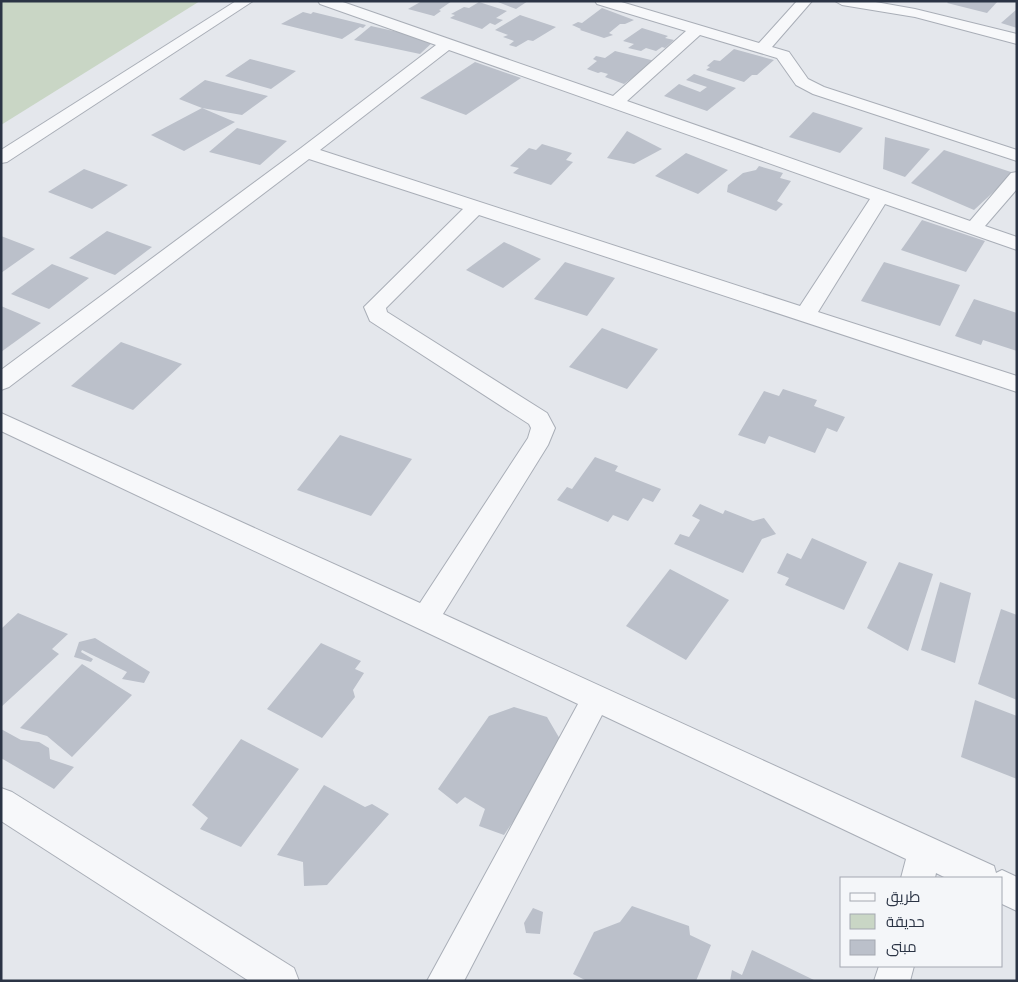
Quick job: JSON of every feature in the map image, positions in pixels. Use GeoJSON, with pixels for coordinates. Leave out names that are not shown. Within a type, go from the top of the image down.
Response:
{"type":"FeatureCollection","features":[{"type":"Feature","properties":{"kind":"street"},"geometry":{"type":"LineString","coordinates":[[1,158],[246,1]]}},
{"type":"Feature","properties":{"kind":"street"},"geometry":{"type":"LineString","coordinates":[[325,1],[1017,244]]}},
{"type":"Feature","properties":{"kind":"street"},"geometry":{"type":"LineString","coordinates":[[602,1],[783,55],[791,61],[802,83],[1017,156]]}},
{"type":"Feature","properties":{"kind":"street"},"geometry":{"type":"LineString","coordinates":[[762,49],[805,1]]}},
{"type":"Feature","properties":{"kind":"street"},"geometry":{"type":"LineString","coordinates":[[842,1],[915,13],[1017,39]]}},
{"type":"Feature","properties":{"kind":"street"},"geometry":{"type":"LineString","coordinates":[[616,103],[693,34],[694,30]]}},
{"type":"Feature","properties":{"kind":"street"},"geometry":{"type":"LineString","coordinates":[[1,382],[307,152],[447,44]]}},
{"type":"Feature","properties":{"kind":"street"},"geometry":{"type":"LineString","coordinates":[[307,152],[1017,384]]}},
{"type":"Feature","properties":{"kind":"street"},"geometry":{"type":"LineString","coordinates":[[973,229],[1017,177]]}},
{"type":"Feature","properties":{"kind":"street"},"geometry":{"type":"LineString","coordinates":[[805,315],[881,196]]}},
{"type":"Feature","properties":{"kind":"street"},"geometry":{"type":"LineString","coordinates":[[425,618],[540,439],[543,428],[539,420],[378,316],[375,307],[476,207]]}},
{"type":"Feature","properties":{"kind":"street"},"geometry":{"type":"LineString","coordinates":[[1,421],[596,698],[921,865],[977,877]]}},
{"type":"Feature","properties":{"kind":"street"},"geometry":{"type":"LineString","coordinates":[[445,981],[596,698]]}},
{"type":"Feature","properties":{"kind":"street"},"geometry":{"type":"LineString","coordinates":[[1,803],[281,981]]}},
{"type":"Feature","properties":{"kind":"street"},"geometry":{"type":"LineString","coordinates":[[1003,887],[1017,894]]}},
{"type":"Feature","properties":{"kind":"street"},"geometry":{"type":"LineString","coordinates":[[892,981],[896,967]]}},
{"type":"Feature","properties":{"kind":"green space"},"geometry":{"type":"Polygon","coordinates":[[[1,1],[200,1],[1,125],[1,1]]]}},
{"type":"Feature","properties":{"kind":"building"},"geometry":{"type":"Polygon","coordinates":[[[422,1],[452,1],[434,16],[408,9],[422,1]]]}},
{"type":"Feature","properties":{"kind":"building"},"geometry":{"type":"Polygon","coordinates":[[[498,1],[528,1],[516,9],[498,2],[498,1]]]}},
{"type":"Feature","properties":{"kind":"building"},"geometry":{"type":"Polygon","coordinates":[[[949,1],[998,1],[987,13],[947,3],[949,1]]]}},
{"type":"Feature","properties":{"kind":"building"},"geometry":{"type":"Polygon","coordinates":[[[479,2],[507,11],[496,18],[503,20],[495,25],[490,23],[482,29],[450,18],[455,15],[451,14],[464,7],[469,8],[479,2]]]}},
{"type":"Feature","properties":{"kind":"building"},"geometry":{"type":"Polygon","coordinates":[[[602,8],[634,20],[620,24],[609,33],[613,35],[604,38],[580,30],[572,25],[578,22],[582,23],[602,8]]]}},
{"type":"Feature","properties":{"kind":"building"},"geometry":{"type":"Polygon","coordinates":[[[1017,9],[1017,28],[1001,23],[1017,9]]]}},
{"type":"Feature","properties":{"kind":"building"},"geometry":{"type":"Polygon","coordinates":[[[303,12],[311,14],[313,12],[366,25],[342,39],[281,24],[303,12]]]}},
{"type":"Feature","properties":{"kind":"building"},"geometry":{"type":"Polygon","coordinates":[[[520,15],[556,27],[533,41],[528,40],[516,47],[509,45],[514,41],[503,37],[508,35],[495,30],[520,15]]]}},
{"type":"Feature","properties":{"kind":"building"},"geometry":{"type":"Polygon","coordinates":[[[371,26],[434,41],[420,54],[354,40],[371,26]]]}},
{"type":"Feature","properties":{"kind":"building"},"geometry":{"type":"Polygon","coordinates":[[[642,28],[668,36],[665,38],[674,40],[665,48],[662,47],[656,51],[646,48],[641,51],[628,48],[634,44],[623,41],[642,28]]]}},
{"type":"Feature","properties":{"kind":"building"},"geometry":{"type":"Polygon","coordinates":[[[734,49],[774,60],[757,75],[752,75],[744,82],[706,70],[710,67],[707,66],[714,60],[720,61],[734,49]]]}},
{"type":"Feature","properties":{"kind":"building"},"geometry":{"type":"Polygon","coordinates":[[[615,51],[655,61],[624,84],[605,77],[608,74],[587,69],[597,61],[593,59],[596,56],[605,58],[615,51]]]}},
{"type":"Feature","properties":{"kind":"building"},"geometry":{"type":"Polygon","coordinates":[[[250,59],[296,71],[271,89],[225,76],[250,59]]]}},
{"type":"Feature","properties":{"kind":"building"},"geometry":{"type":"Polygon","coordinates":[[[475,62],[521,78],[466,115],[420,98],[475,62]]]}},
{"type":"Feature","properties":{"kind":"building"},"geometry":{"type":"Polygon","coordinates":[[[694,74],[736,88],[707,111],[664,96],[679,84],[700,92],[707,87],[686,80],[694,74]]]}},
{"type":"Feature","properties":{"kind":"building"},"geometry":{"type":"Polygon","coordinates":[[[205,80],[268,96],[242,115],[202,108],[179,99],[205,80]]]}},
{"type":"Feature","properties":{"kind":"building"},"geometry":{"type":"Polygon","coordinates":[[[202,108],[235,122],[184,151],[151,135],[202,108]]]}},
{"type":"Feature","properties":{"kind":"building"},"geometry":{"type":"Polygon","coordinates":[[[813,112],[863,128],[840,153],[789,137],[813,112]]]}},
{"type":"Feature","properties":{"kind":"building"},"geometry":{"type":"Polygon","coordinates":[[[237,128],[287,141],[260,165],[209,152],[237,128]]]}},
{"type":"Feature","properties":{"kind":"building"},"geometry":{"type":"Polygon","coordinates":[[[627,131],[662,149],[634,164],[607,158],[627,131]]]}},
{"type":"Feature","properties":{"kind":"building"},"geometry":{"type":"Polygon","coordinates":[[[885,137],[930,149],[905,177],[883,169],[885,137]]]}},
{"type":"Feature","properties":{"kind":"building"},"geometry":{"type":"Polygon","coordinates":[[[542,144],[572,153],[566,160],[573,162],[551,185],[513,173],[519,168],[510,166],[529,148],[536,150],[542,144]]]}},
{"type":"Feature","properties":{"kind":"building"},"geometry":{"type":"Polygon","coordinates":[[[944,150],[1014,173],[974,210],[911,183],[944,150]]]}},
{"type":"Feature","properties":{"kind":"building"},"geometry":{"type":"Polygon","coordinates":[[[686,153],[728,170],[698,194],[655,176],[686,153]]]}},
{"type":"Feature","properties":{"kind":"building"},"geometry":{"type":"Polygon","coordinates":[[[759,166],[783,173],[780,178],[791,181],[777,201],[783,204],[776,211],[727,192],[728,185],[743,173],[756,170],[759,166]]]}},
{"type":"Feature","properties":{"kind":"building"},"geometry":{"type":"Polygon","coordinates":[[[84,169],[128,185],[92,209],[48,192],[84,169]]]}},
{"type":"Feature","properties":{"kind":"building"},"geometry":{"type":"Polygon","coordinates":[[[922,220],[985,241],[966,272],[901,250],[922,220]]]}},
{"type":"Feature","properties":{"kind":"building"},"geometry":{"type":"Polygon","coordinates":[[[107,231],[152,247],[115,275],[69,258],[107,231]]]}},
{"type":"Feature","properties":{"kind":"building"},"geometry":{"type":"Polygon","coordinates":[[[1,236],[35,249],[1,273],[1,236]]]}},
{"type":"Feature","properties":{"kind":"building"},"geometry":{"type":"Polygon","coordinates":[[[504,242],[541,259],[503,288],[466,270],[504,242]]]}},
{"type":"Feature","properties":{"kind":"building"},"geometry":{"type":"Polygon","coordinates":[[[565,262],[615,278],[587,316],[534,299],[565,262]]]}},
{"type":"Feature","properties":{"kind":"building"},"geometry":{"type":"Polygon","coordinates":[[[884,262],[960,285],[940,326],[861,301],[884,262]]]}},
{"type":"Feature","properties":{"kind":"building"},"geometry":{"type":"Polygon","coordinates":[[[52,264],[89,278],[49,309],[11,294],[52,264]]]}},
{"type":"Feature","properties":{"kind":"building"},"geometry":{"type":"Polygon","coordinates":[[[974,299],[1017,313],[1017,351],[983,340],[981,345],[955,336],[974,299]]]}},
{"type":"Feature","properties":{"kind":"building"},"geometry":{"type":"Polygon","coordinates":[[[1,306],[41,323],[1,352],[1,306]]]}},
{"type":"Feature","properties":{"kind":"building"},"geometry":{"type":"Polygon","coordinates":[[[602,328],[658,349],[627,389],[569,367],[602,328]]]}},
{"type":"Feature","properties":{"kind":"building"},"geometry":{"type":"Polygon","coordinates":[[[121,342],[182,364],[133,410],[71,386],[121,342]]]}},
{"type":"Feature","properties":{"kind":"building"},"geometry":{"type":"Polygon","coordinates":[[[783,389],[817,400],[814,406],[845,417],[837,432],[827,428],[815,453],[769,436],[765,444],[738,435],[764,391],[779,396],[783,389]]]}},
{"type":"Feature","properties":{"kind":"building"},"geometry":{"type":"Polygon","coordinates":[[[340,435],[412,459],[371,516],[297,490],[340,435]]]}},
{"type":"Feature","properties":{"kind":"building"},"geometry":{"type":"Polygon","coordinates":[[[595,457],[618,466],[615,471],[661,489],[653,502],[643,498],[628,521],[613,515],[608,522],[557,500],[567,487],[572,489],[595,457]]]}},
{"type":"Feature","properties":{"kind":"building"},"geometry":{"type":"Polygon","coordinates":[[[700,504],[723,514],[725,510],[753,521],[764,518],[776,534],[762,539],[743,573],[674,544],[680,534],[689,537],[700,520],[692,516],[700,504]]]}},
{"type":"Feature","properties":{"kind":"building"},"geometry":{"type":"Polygon","coordinates":[[[812,538],[867,562],[844,610],[785,585],[789,578],[777,573],[787,553],[801,559],[812,538]]]}},
{"type":"Feature","properties":{"kind":"building"},"geometry":{"type":"Polygon","coordinates":[[[899,562],[933,574],[908,651],[867,628],[899,562]]]}},
{"type":"Feature","properties":{"kind":"building"},"geometry":{"type":"Polygon","coordinates":[[[670,569],[729,600],[686,660],[626,626],[670,569]]]}},
{"type":"Feature","properties":{"kind":"building"},"geometry":{"type":"Polygon","coordinates":[[[940,582],[971,593],[955,663],[921,650],[940,582]]]}},
{"type":"Feature","properties":{"kind":"building"},"geometry":{"type":"Polygon","coordinates":[[[1001,609],[1017,615],[1017,700],[978,684],[1001,609]]]}},
{"type":"Feature","properties":{"kind":"building"},"geometry":{"type":"Polygon","coordinates":[[[18,613],[68,634],[52,649],[59,654],[1,707],[1,629],[18,613]]]}},
{"type":"Feature","properties":{"kind":"building"},"geometry":{"type":"Polygon","coordinates":[[[95,638],[150,672],[144,683],[122,679],[127,672],[82,650],[81,652],[93,659],[91,662],[74,657],[79,642],[95,638]]]}},
{"type":"Feature","properties":{"kind":"building"},"geometry":{"type":"Polygon","coordinates":[[[321,643],[361,661],[355,669],[364,673],[353,690],[355,697],[322,738],[267,709],[321,643]]]}},
{"type":"Feature","properties":{"kind":"building"},"geometry":{"type":"Polygon","coordinates":[[[82,664],[132,695],[72,757],[47,736],[20,728],[82,664]]]}},
{"type":"Feature","properties":{"kind":"building"},"geometry":{"type":"Polygon","coordinates":[[[975,700],[1017,716],[1017,779],[961,757],[975,700]]]}},
{"type":"Feature","properties":{"kind":"building"},"geometry":{"type":"Polygon","coordinates":[[[514,707],[547,717],[564,746],[504,835],[479,826],[485,809],[465,797],[457,804],[438,789],[489,716],[514,707]]]}},
{"type":"Feature","properties":{"kind":"building"},"geometry":{"type":"Polygon","coordinates":[[[1,729],[21,740],[39,742],[49,748],[50,759],[74,767],[54,789],[1,758],[1,729]]]}},
{"type":"Feature","properties":{"kind":"building"},"geometry":{"type":"Polygon","coordinates":[[[241,739],[299,769],[241,847],[200,829],[208,818],[192,805],[241,739]]]}},
{"type":"Feature","properties":{"kind":"building"},"geometry":{"type":"Polygon","coordinates":[[[324,785],[365,807],[372,804],[389,814],[327,885],[304,886],[303,862],[277,855],[324,785]]]}},
{"type":"Feature","properties":{"kind":"building"},"geometry":{"type":"Polygon","coordinates":[[[632,906],[689,926],[690,935],[711,945],[696,981],[587,981],[573,974],[594,932],[620,922],[632,906]]]}},
{"type":"Feature","properties":{"kind":"building"},"geometry":{"type":"Polygon","coordinates":[[[533,908],[543,912],[540,934],[526,933],[524,923],[533,908]]]}},
{"type":"Feature","properties":{"kind":"building"},"geometry":{"type":"Polygon","coordinates":[[[752,950],[816,981],[730,981],[732,970],[742,975],[752,950]]]}}]}
